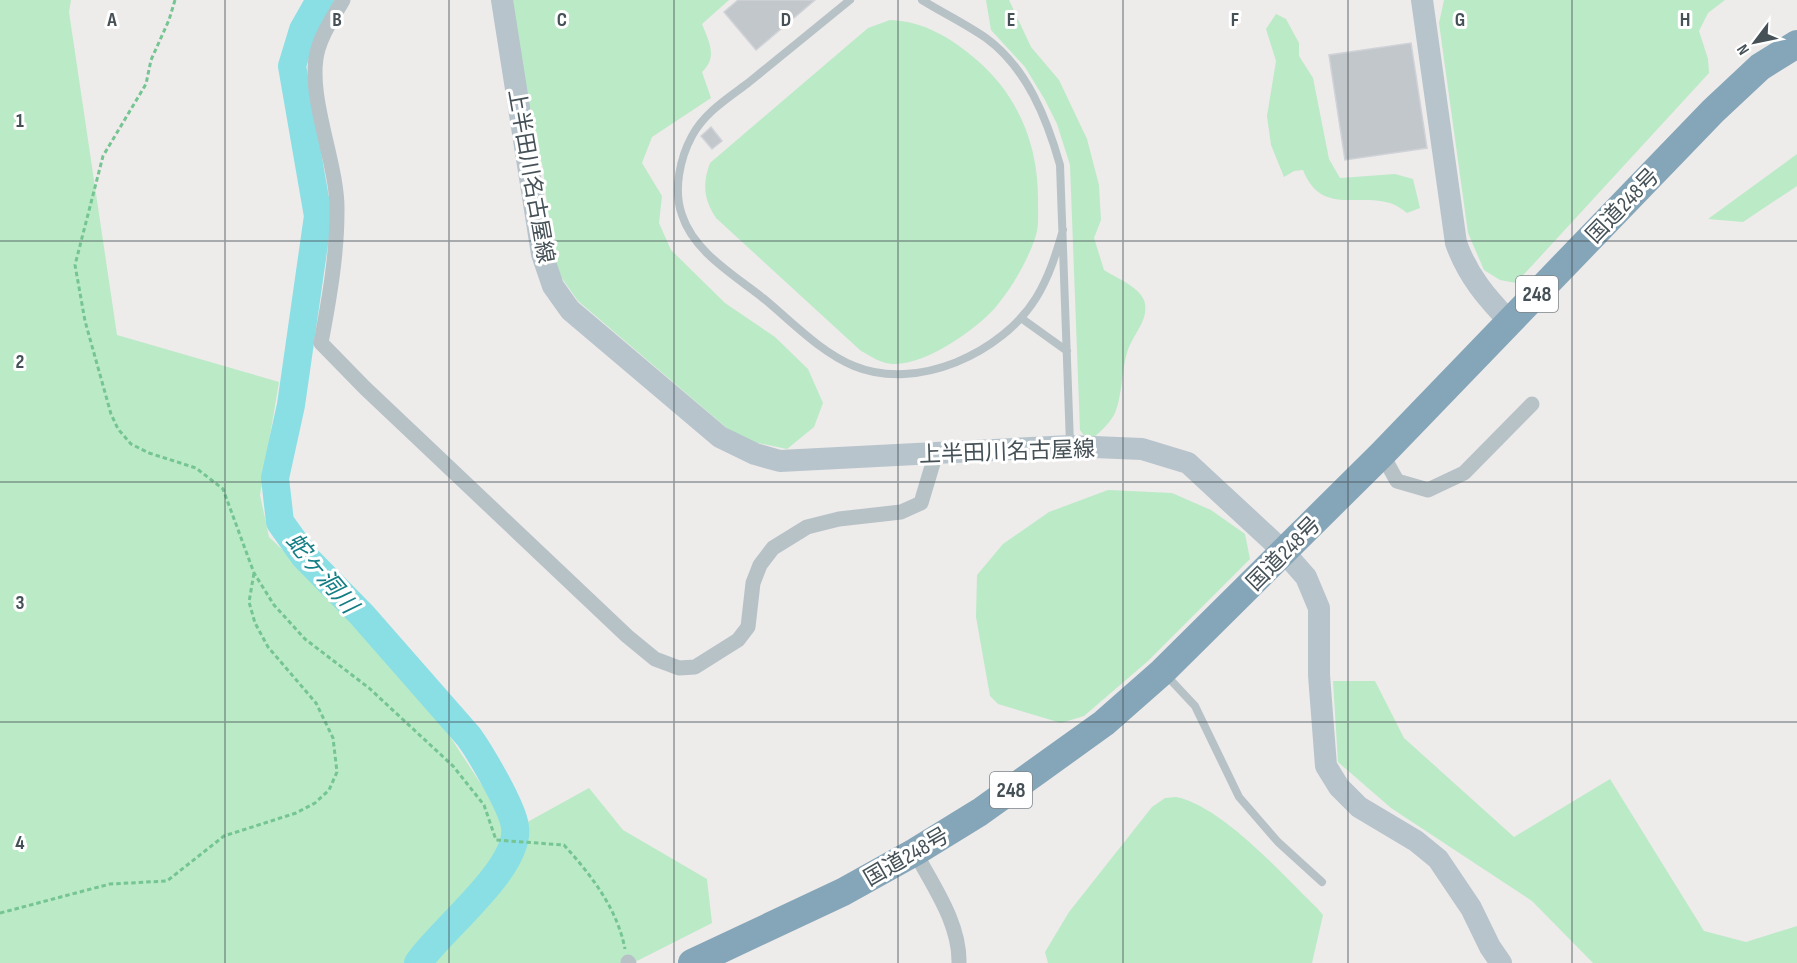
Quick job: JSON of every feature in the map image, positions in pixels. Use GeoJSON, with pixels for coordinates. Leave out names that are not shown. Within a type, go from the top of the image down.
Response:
{"type":"FeatureCollection","features":[{"type":"Feature","properties":{"kind":"highway","name":"国道248号"},"geometry":{"type":"LineString","coordinates":[[692,963],[843,892],[915,852],[980,812],[1104,723],[1162,672],[1382,454],[1713,111],[1760,67],[1797,44]]}},
{"type":"Feature","properties":{"kind":"main road","name":"上半田川名古屋線"},"geometry":{"type":"LineString","coordinates":[[502,0],[542,254],[553,286],[570,310],[720,437],[755,454],[780,461],[1070,446],[1142,449],[1188,463],[1284,552],[1306,577],[1319,608],[1319,675],[1326,766],[1339,787],[1359,807],[1416,841],[1438,859],[1471,908],[1490,947],[1501,963]]}},
{"type":"Feature","properties":{"kind":"main road"},"geometry":{"type":"LineString","coordinates":[[1422,0],[1456,243],[1465,267],[1476,285],[1510,322]]}},
{"type":"Feature","properties":{"kind":"street"},"geometry":{"type":"LineString","coordinates":[[343,0],[318,50],[315,72],[318,100],[333,167],[337,210],[332,282],[321,343],[365,388],[655,659],[679,668],[695,667],[738,640],[748,627],[753,583],[760,566],[773,548],[807,527],[839,519],[901,512],[921,502],[936,453]]}},
{"type":"Feature","properties":{"kind":"street"},"geometry":{"type":"LineString","coordinates":[[1382,454],[1397,481],[1428,490],[1464,473],[1532,404]]}},
{"type":"Feature","properties":{"kind":"street"},"geometry":{"type":"LineString","coordinates":[[915,852],[947,913],[957,941],[959,963]]}},
{"type":"Feature","properties":{"kind":"lane"},"geometry":{"type":"LineString","coordinates":[[850,0],[701,122],[692,136],[679,174],[678,201],[688,228],[707,254],[836,356],[869,371],[911,373],[957,361],[991,344],[1021,318],[1045,282],[1063,230]]}},
{"type":"Feature","properties":{"kind":"lane"},"geometry":{"type":"LineString","coordinates":[[922,0],[987,39],[1016,70],[1036,99],[1048,122],[1060,165],[1070,446]]}},
{"type":"Feature","properties":{"kind":"lane"},"geometry":{"type":"LineString","coordinates":[[1021,318],[1067,351]]}},
{"type":"Feature","properties":{"kind":"lane"},"geometry":{"type":"LineString","coordinates":[[1162,672],[1195,706],[1239,797],[1278,842],[1322,882]]}},
{"type":"Feature","properties":{"kind":"path"},"geometry":{"type":"LineString","coordinates":[[175,0],[169,20],[151,60],[146,84],[103,156],[75,265],[85,321],[118,429],[131,444],[149,453],[196,468],[223,489],[254,573],[274,605],[305,639],[369,688],[453,766],[484,805],[496,840],[564,845],[602,891],[622,935],[628,963]]}},
{"type":"Feature","properties":{"kind":"path"},"geometry":{"type":"LineString","coordinates":[[0,913],[110,884],[167,881],[224,836],[296,813],[315,803],[329,790],[337,772],[333,738],[316,704],[268,647],[255,623],[249,602],[254,573]]}},
{"type":"Feature","properties":{"kind":"green space"},"geometry":{"type":"Polygon","coordinates":[[[0,0],[71,0],[69,12],[117,335],[279,382],[260,495],[269,537],[335,600],[428,703],[481,784],[522,825],[589,788],[623,830],[707,879],[712,923],[633,963],[0,963],[0,0]]]}},
{"type":"Feature","properties":{"kind":"green space"},"geometry":{"type":"Polygon","coordinates":[[[511,0],[729,0],[702,24],[711,49],[710,61],[702,72],[711,98],[652,137],[642,163],[662,196],[659,223],[671,250],[725,303],[775,337],[808,369],[823,403],[814,427],[787,449],[748,441],[728,429],[578,301],[559,274],[553,257],[543,168],[529,111],[511,0]]]}},
{"type":"Feature","properties":{"kind":"green space"},"geometry":{"type":"Polygon","coordinates":[[[986,0],[1009,0],[1031,47],[1059,80],[1087,139],[1099,185],[1101,220],[1094,238],[1104,270],[1132,286],[1144,300],[1145,313],[1126,355],[1117,408],[1102,430],[1088,441],[1080,430],[1070,165],[1057,124],[1045,100],[1025,67],[991,30],[986,0]]]}},
{"type":"Feature","properties":{"kind":"green space"},"geometry":{"type":"Polygon","coordinates":[[[1444,0],[1725,0],[1708,13],[1699,31],[1708,59],[1709,73],[1516,283],[1500,280],[1484,270],[1468,233],[1439,23],[1444,0]]]}},
{"type":"Feature","properties":{"kind":"green space"},"geometry":{"type":"Polygon","coordinates":[[[1276,14],[1286,19],[1299,43],[1299,56],[1313,78],[1329,159],[1340,178],[1395,174],[1413,179],[1420,208],[1407,213],[1390,203],[1329,198],[1319,193],[1310,184],[1303,170],[1294,171],[1284,177],[1271,145],[1267,116],[1276,61],[1266,29],[1276,14]]]}},
{"type":"Feature","properties":{"kind":"green space"},"geometry":{"type":"Polygon","coordinates":[[[890,20],[915,24],[937,33],[968,53],[993,75],[1016,108],[1031,144],[1038,203],[1038,228],[1033,244],[1010,288],[999,303],[978,324],[948,345],[915,361],[900,364],[883,362],[861,351],[716,218],[707,198],[705,185],[710,163],[868,28],[890,20]]]}},
{"type":"Feature","properties":{"kind":"green space"},"geometry":{"type":"Polygon","coordinates":[[[1797,154],[1797,186],[1743,222],[1708,219],[1797,154]]]}},
{"type":"Feature","properties":{"kind":"green space"},"geometry":{"type":"Polygon","coordinates":[[[1108,490],[1172,493],[1211,510],[1245,534],[1250,559],[1148,661],[1084,716],[1061,723],[998,704],[990,696],[976,617],[977,575],[1003,544],[1049,512],[1108,490]]]}},
{"type":"Feature","properties":{"kind":"green space"},"geometry":{"type":"Polygon","coordinates":[[[1333,681],[1375,681],[1404,738],[1514,837],[1610,779],[1704,931],[1746,942],[1797,926],[1797,963],[1593,963],[1532,901],[1391,808],[1338,762],[1333,681]]]}},
{"type":"Feature","properties":{"kind":"green space"},"geometry":{"type":"Polygon","coordinates":[[[1176,797],[1194,803],[1232,827],[1270,861],[1323,915],[1312,963],[1048,963],[1045,952],[1069,912],[1152,807],[1165,798],[1176,797]]]}},
{"type":"Feature","properties":{"kind":"building"},"geometry":{"type":"Polygon","coordinates":[[[738,0],[815,0],[756,50],[724,12],[738,0]]]}},
{"type":"Feature","properties":{"kind":"building"},"geometry":{"type":"Polygon","coordinates":[[[1411,43],[1427,148],[1345,160],[1329,55],[1411,43]]]}},
{"type":"Feature","properties":{"kind":"building"},"geometry":{"type":"Polygon","coordinates":[[[711,127],[722,141],[712,149],[701,136],[711,127]]]}},
{"type":"Feature","properties":{"kind":"waterway","name":"蛇ヶ洞川"},"geometry":{"type":"LineString","coordinates":[[320,0],[303,30],[292,66],[318,216],[291,405],[275,478],[280,522],[305,557],[362,615],[469,737],[503,795],[515,827],[513,843],[493,879],[418,963]]}}]}
